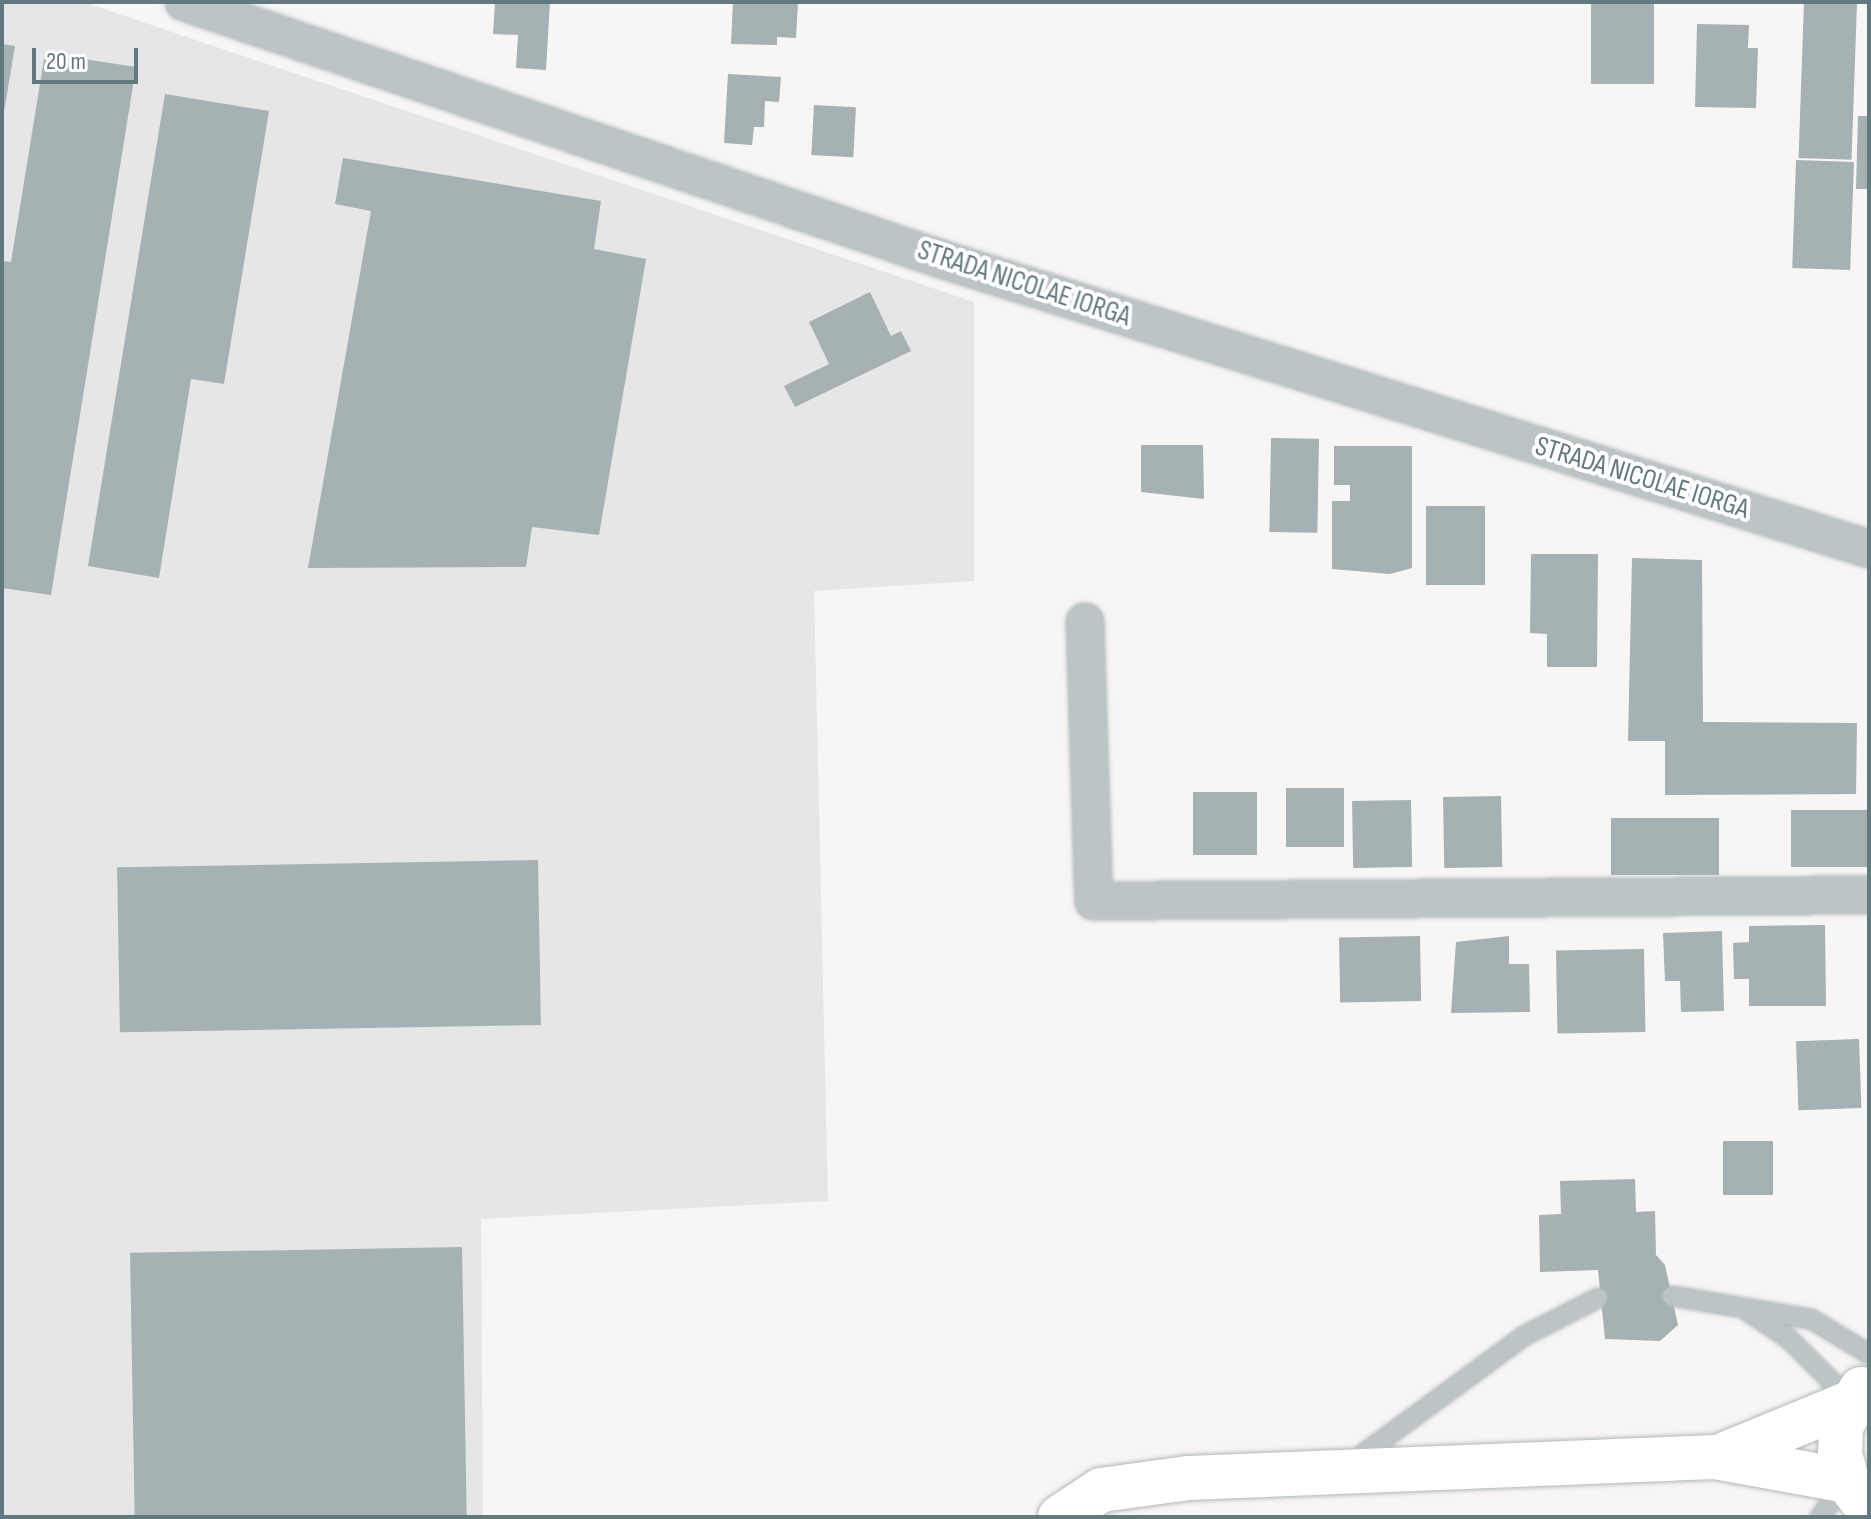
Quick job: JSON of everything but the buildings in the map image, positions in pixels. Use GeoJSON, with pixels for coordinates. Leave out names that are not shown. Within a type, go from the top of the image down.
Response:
{"type":"FeatureCollection","features":[{"type":"Feature","properties":{"kind":"main road"},"geometry":{"type":"LineString","coordinates":[[1715,1457],[1860,1392]]}},
{"type":"Feature","properties":{"kind":"main road"},"geometry":{"type":"LineString","coordinates":[[1060,1517],[1101,1490],[1138,1482],[1715,1457],[1858,1495],[1841,1427],[1860,1392]]}},
{"type":"Feature","properties":{"kind":"street","name":"STRADA NICOLAE IORGA"},"geometry":{"type":"LineString","coordinates":[[184,2],[941,259],[1869,549]]}},
{"type":"Feature","properties":{"kind":"street"},"geometry":{"type":"LineString","coordinates":[[1085,622],[1094,901],[1869,895]]}},
{"type":"Feature","properties":{"kind":"lane"},"geometry":{"type":"LineString","coordinates":[[1672,1296],[1737,1303],[1811,1319],[1869,1354]]}},
{"type":"Feature","properties":{"kind":"lane"},"geometry":{"type":"LineString","coordinates":[[1336,1474],[1524,1336],[1598,1298]]}},
{"type":"Feature","properties":{"kind":"lane"},"geometry":{"type":"LineString","coordinates":[[1737,1303],[1860,1392]]}},
{"type":"Feature","properties":{"kind":"lane"},"geometry":{"type":"LineString","coordinates":[[1820,1517],[1858,1495]]}},
{"type":"Feature","properties":{"kind":"shaded area"},"geometry":{"type":"Polygon","coordinates":[[[2,2],[83,2],[974,302],[974,581],[814,591],[828,1201],[481,1219],[483,1517],[2,1517],[2,2]]]}}]}
